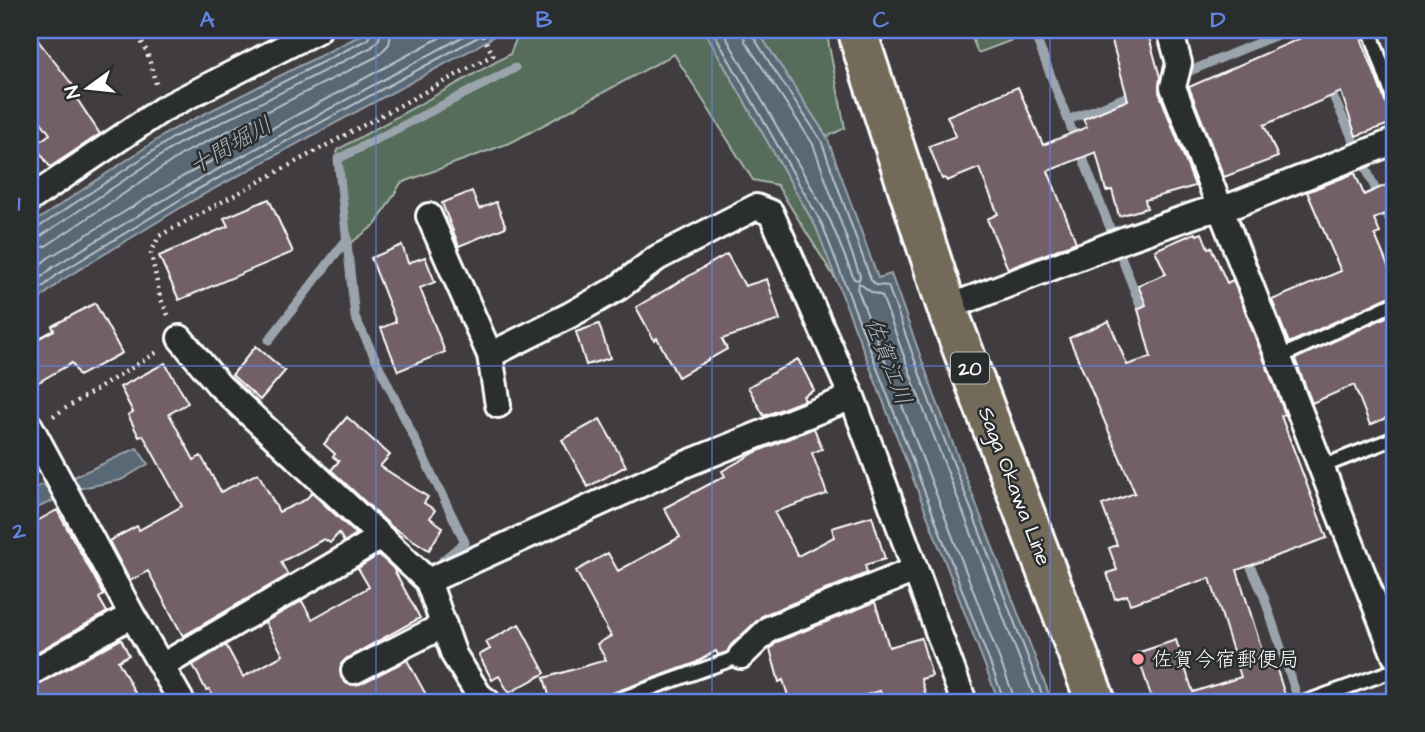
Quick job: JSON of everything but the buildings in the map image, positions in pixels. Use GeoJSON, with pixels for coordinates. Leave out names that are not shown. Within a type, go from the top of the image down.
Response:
{"type":"FeatureCollection","features":[{"type":"Feature","properties":{"kind":"main road","name":"Saga Okawa Line"},"geometry":{"type":"LineString","coordinates":[[858,30],[947,308],[1096,702]]}},
{"type":"Feature","properties":{"kind":"street"},"geometry":{"type":"LineString","coordinates":[[30,199],[163,109],[318,30]]}},
{"type":"Feature","properties":{"kind":"street"},"geometry":{"type":"LineString","coordinates":[[1170,30],[1179,63],[1173,87],[1395,656]]}},
{"type":"Feature","properties":{"kind":"street"},"geometry":{"type":"LineString","coordinates":[[947,308],[1116,243],[1200,213],[1222,208],[1395,141]]}},
{"type":"Feature","properties":{"kind":"street"},"geometry":{"type":"LineString","coordinates":[[490,355],[570,315],[618,288],[657,258],[756,207],[771,213],[852,397],[964,702]]}},
{"type":"Feature","properties":{"kind":"street"},"geometry":{"type":"LineString","coordinates":[[429,216],[490,355],[498,405]]}},
{"type":"Feature","properties":{"kind":"street"},"geometry":{"type":"LineString","coordinates":[[180,338],[219,385],[428,581],[454,655],[479,695],[488,702]]}},
{"type":"Feature","properties":{"kind":"street"},"geometry":{"type":"LineString","coordinates":[[428,581],[681,466],[852,397]]}},
{"type":"Feature","properties":{"kind":"street"},"geometry":{"type":"LineString","coordinates":[[31,428],[182,702]]}},
{"type":"Feature","properties":{"kind":"street"},"geometry":{"type":"LineString","coordinates":[[162,666],[381,537]]}},
{"type":"Feature","properties":{"kind":"street"},"geometry":{"type":"LineString","coordinates":[[741,656],[769,629],[915,569]]}},
{"type":"Feature","properties":{"kind":"street"},"geometry":{"type":"LineString","coordinates":[[30,673],[132,615]]}},
{"type":"Feature","properties":{"kind":"street"},"geometry":{"type":"LineString","coordinates":[[354,671],[444,625]]}},
{"type":"Feature","properties":{"kind":"lane"},"geometry":{"type":"LineString","coordinates":[[1370,30],[1395,103]]}},
{"type":"Feature","properties":{"kind":"lane"},"geometry":{"type":"LineString","coordinates":[[1280,357],[1395,303]]}},
{"type":"Feature","properties":{"kind":"lane"},"geometry":{"type":"LineString","coordinates":[[1321,467],[1395,438]]}},
{"type":"Feature","properties":{"kind":"lane"},"geometry":{"type":"LineString","coordinates":[[612,702],[741,656]]}},
{"type":"Feature","properties":{"kind":"lane"},"geometry":{"type":"LineString","coordinates":[[1310,701],[1395,670]]}},
{"type":"Feature","properties":{"kind":"path"},"geometry":{"type":"LineString","coordinates":[[135,30],[147,52],[163,109]]}},
{"type":"Feature","properties":{"kind":"path"},"geometry":{"type":"LineString","coordinates":[[31,428],[180,338],[160,297],[151,253],[159,236],[492,55],[480,30]]}},
{"type":"Feature","properties":{"kind":"green space"},"geometry":{"type":"Polygon","coordinates":[[[520,30],[704,30],[816,227],[841,288],[777,185],[753,180],[674,54],[512,142],[401,183],[376,224],[351,243],[337,150],[510,54],[520,30]]]}},
{"type":"Feature","properties":{"kind":"green space"},"geometry":{"type":"Polygon","coordinates":[[[757,30],[826,30],[845,128],[827,137],[757,30]]]}},
{"type":"Feature","properties":{"kind":"green space"},"geometry":{"type":"Polygon","coordinates":[[[969,30],[1024,30],[1026,35],[978,53],[969,30]]]}},
{"type":"Feature","properties":{"kind":"water","name":"十間堀川"},"geometry":{"type":"Polygon","coordinates":[[[371,30],[504,30],[195,199],[62,280],[30,307],[30,225],[170,131],[371,30]]]}},
{"type":"Feature","properties":{"kind":"water","name":"佐賀江川"},"geometry":{"type":"Polygon","coordinates":[[[704,30],[757,30],[827,137],[878,278],[891,274],[1052,702],[999,702],[816,227],[704,30]]]}},
{"type":"Feature","properties":{"kind":"water"},"geometry":{"type":"Polygon","coordinates":[[[137,448],[148,464],[121,480],[82,488],[30,511],[30,492],[42,484],[48,489],[137,448]]]}},
{"type":"Feature","properties":{"kind":"waterway"},"geometry":{"type":"LineString","coordinates":[[1033,30],[1145,318]]}},
{"type":"Feature","properties":{"kind":"waterway"},"geometry":{"type":"LineString","coordinates":[[1149,88],[1289,30]]}},
{"type":"Feature","properties":{"kind":"waterway"},"geometry":{"type":"LineString","coordinates":[[1302,30],[1310,46]]}},
{"type":"Feature","properties":{"kind":"waterway"},"geometry":{"type":"LineString","coordinates":[[443,560],[465,542],[355,317],[338,159],[515,68]]}},
{"type":"Feature","properties":{"kind":"waterway"},"geometry":{"type":"LineString","coordinates":[[1329,87],[1395,232]]}},
{"type":"Feature","properties":{"kind":"waterway"},"geometry":{"type":"LineString","coordinates":[[1068,120],[1136,93]]}},
{"type":"Feature","properties":{"kind":"waterway"},"geometry":{"type":"LineString","coordinates":[[269,340],[347,239]]}},
{"type":"Feature","properties":{"kind":"waterway"},"geometry":{"type":"LineString","coordinates":[[1246,556],[1264,597],[1299,702]]}},
{"type":"Feature","properties":{"kind":"place","name":"佐賀今宿郵便局"},"geometry":{"type":"Point","coordinates":[1138,659]}}]}
